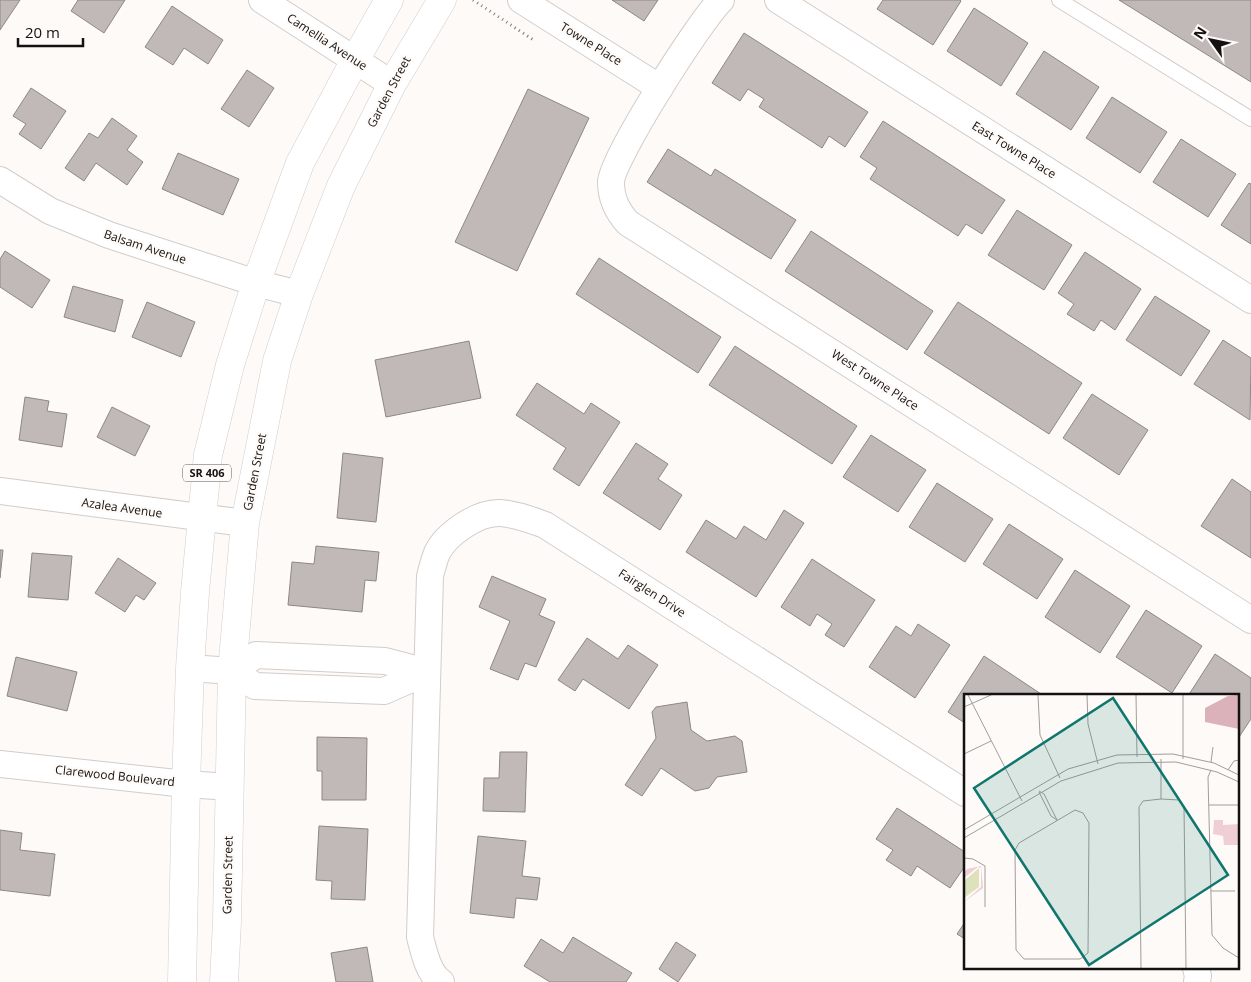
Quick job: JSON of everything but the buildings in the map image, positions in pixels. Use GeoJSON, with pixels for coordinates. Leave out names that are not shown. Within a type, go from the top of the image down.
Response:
{"type":"FeatureCollection","features":[{"type":"Feature","properties":{"kind":"main road","name":"SR 406"},"geometry":{"type":"LineString","coordinates":[[182,982],[190,668],[208,455],[230,365],[256,283],[300,163],[389,0]]}},
{"type":"Feature","properties":{"kind":"main road","name":"Garden Street"},"geometry":{"type":"LineString","coordinates":[[224,982],[232,671],[245,523],[277,361],[299,294],[341,186],[392,84],[442,0]]}},
{"type":"Feature","properties":{"kind":"street","name":"Camellia Avenue"},"geometry":{"type":"LineString","coordinates":[[262,0],[392,84]]}},
{"type":"Feature","properties":{"kind":"street","name":"Towne Place"},"geometry":{"type":"LineString","coordinates":[[521,0],[660,88]]}},
{"type":"Feature","properties":{"kind":"street"},"geometry":{"type":"LineString","coordinates":[[660,88],[710,12],[721,0]]}},
{"type":"Feature","properties":{"kind":"street","name":"East Towne Place"},"geometry":{"type":"LineString","coordinates":[[778,0],[1251,300]]}},
{"type":"Feature","properties":{"kind":"street","name":"West Towne Place"},"geometry":{"type":"LineString","coordinates":[[660,88],[616,163],[611,180],[613,198],[618,212],[628,223],[1251,620]]}},
{"type":"Feature","properties":{"kind":"street","name":"Balsam Avenue"},"geometry":{"type":"LineString","coordinates":[[0,180],[50,211],[109,235],[256,283],[299,294]]}},
{"type":"Feature","properties":{"kind":"street","name":"Azalea Avenue"},"geometry":{"type":"LineString","coordinates":[[0,491],[245,523]]}},
{"type":"Feature","properties":{"kind":"street","name":"Fairglen Drive"},"geometry":{"type":"LineString","coordinates":[[441,982],[426,959],[420,937],[430,576],[437,552],[454,532],[477,518],[498,513],[522,517],[545,525],[964,792]]}},
{"type":"Feature","properties":{"kind":"street"},"geometry":{"type":"LineString","coordinates":[[190,668],[232,671],[256,655],[386,661],[427,672]]}},
{"type":"Feature","properties":{"kind":"street","name":"Clarewood Boulevard"},"geometry":{"type":"LineString","coordinates":[[0,764],[186,784],[230,786]]}},
{"type":"Feature","properties":{"kind":"lane"},"geometry":{"type":"LineString","coordinates":[[1059,0],[1251,119]]}},
{"type":"Feature","properties":{"kind":"path"},"geometry":{"type":"LineString","coordinates":[[473,0],[534,41]]}}]}
